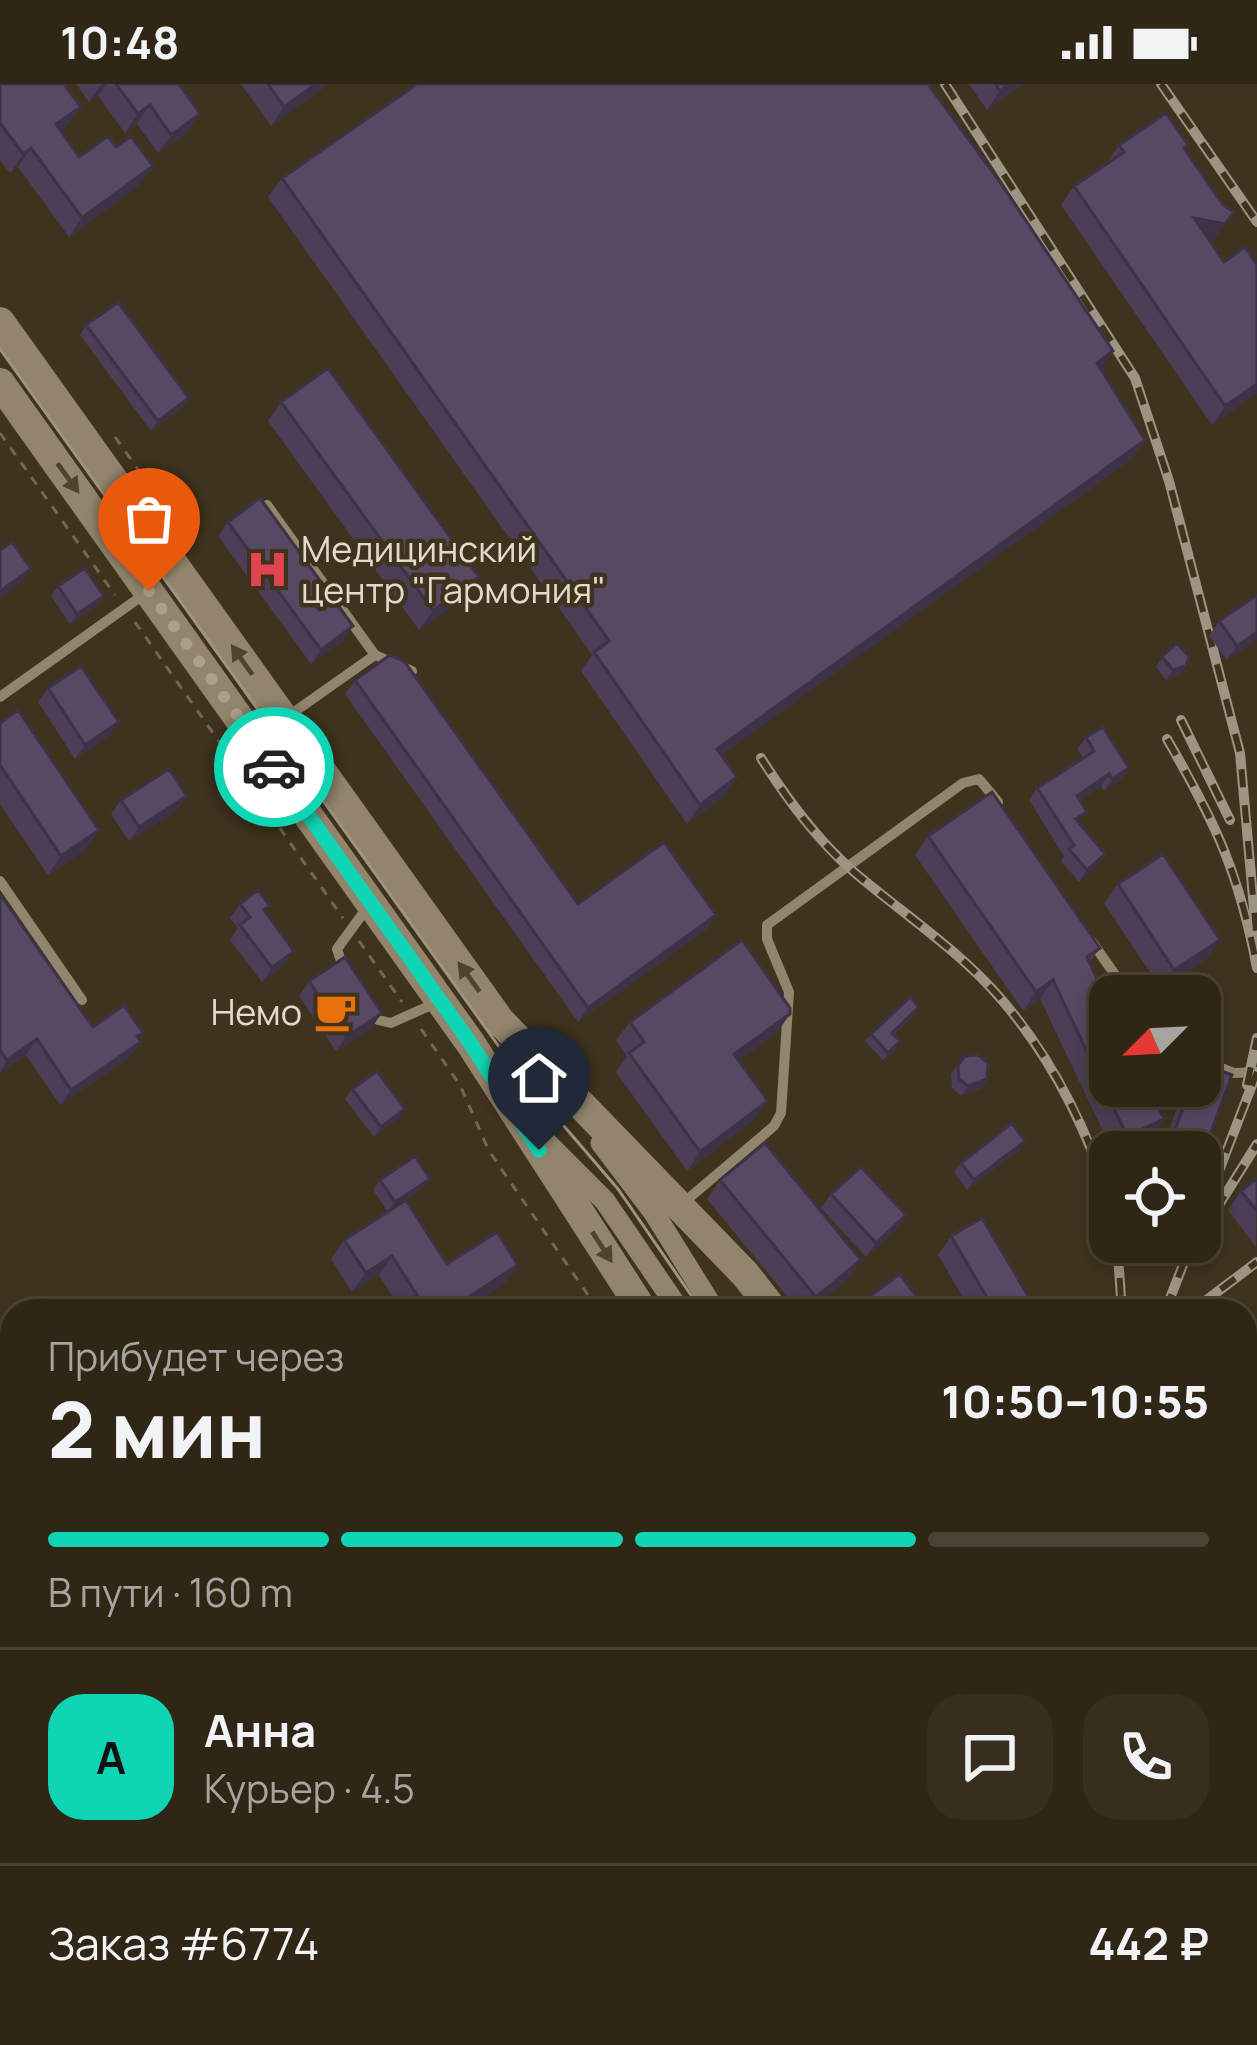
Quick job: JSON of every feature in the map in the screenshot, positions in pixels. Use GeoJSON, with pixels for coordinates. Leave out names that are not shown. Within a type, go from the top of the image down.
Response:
{"type":"FeatureCollection","features":[{"type":"Feature","properties":{"kind":"main road"},"geometry":{"type":"LineString","coordinates":[[0,322],[187,560],[284,719],[500,1021],[763,1299]]}},
{"type":"Feature","properties":{"kind":"main road"},"geometry":{"type":"LineString","coordinates":[[0,383],[137,600],[441,1001],[635,1299]]}},
{"type":"Feature","properties":{"kind":"street"},"geometry":{"type":"LineString","coordinates":[[137,600],[187,560]]}},
{"type":"Feature","properties":{"kind":"street"},"geometry":{"type":"LineString","coordinates":[[471,1044],[500,1021]]}},
{"type":"Feature","properties":{"kind":"street"},"geometry":{"type":"LineString","coordinates":[[542,1065],[654,1213],[708,1299]]}},
{"type":"Feature","properties":{"kind":"street"},"geometry":{"type":"LineString","coordinates":[[514,1110],[605,1201],[672,1299]]}},
{"type":"Feature","properties":{"kind":"lane"},"geometry":{"type":"LineString","coordinates":[[267,505],[375,656],[412,671]]}},
{"type":"Feature","properties":{"kind":"lane"},"geometry":{"type":"LineString","coordinates":[[1,694],[137,600]]}},
{"type":"Feature","properties":{"kind":"lane"},"geometry":{"type":"LineString","coordinates":[[284,719],[375,656]]}},
{"type":"Feature","properties":{"kind":"lane"},"geometry":{"type":"LineString","coordinates":[[680,1206],[773,1126],[781,1113],[790,992],[767,939],[767,925],[777,913],[963,783],[979,779],[987,785],[1012,822]]}},
{"type":"Feature","properties":{"kind":"lane"},"geometry":{"type":"LineString","coordinates":[[0,881],[82,1000]]}},
{"type":"Feature","properties":{"kind":"lane"},"geometry":{"type":"LineString","coordinates":[[370,902],[337,949],[337,960],[378,1020],[391,1023],[441,1001]]}},
{"type":"Feature","properties":{"kind":"lane"},"geometry":{"type":"LineString","coordinates":[[1086,933],[1115,975]]}},
{"type":"Feature","properties":{"kind":"lane"},"geometry":{"type":"LineString","coordinates":[[1221,1068],[1234,1073],[1257,1072]]}},
{"type":"Feature","properties":{"kind":"path"},"geometry":{"type":"LineString","coordinates":[[0,433],[137,600],[351,930],[460,1085],[489,1151],[591,1299]]}},
{"type":"Feature","properties":{"kind":"path"},"geometry":{"type":"LineString","coordinates":[[115,437],[187,560]]}},
{"type":"Feature","properties":{"kind":"building"},"geometry":{"type":"Polygon","coordinates":[[[0,84],[64,84],[81,107],[56,124],[79,157],[108,136],[116,147],[131,136],[153,166],[82,218],[31,148],[23,154],[0,123],[0,84]]]}},
{"type":"Feature","properties":{"kind":"building"},"geometry":{"type":"Polygon","coordinates":[[[116,84],[179,84],[200,114],[171,135],[150,105],[138,114],[116,84]]]}},
{"type":"Feature","properties":{"kind":"building"},"geometry":{"type":"Polygon","coordinates":[[[268,84],[316,84],[284,107],[268,84]]]}},
{"type":"Feature","properties":{"kind":"building"},"geometry":{"type":"Polygon","coordinates":[[[417,84],[928,84],[1113,351],[1097,363],[1145,440],[717,749],[737,777],[700,805],[594,652],[609,641],[282,178],[417,84]]]}},
{"type":"Feature","properties":{"kind":"building"},"geometry":{"type":"Polygon","coordinates":[[[1166,113],[1223,205],[1234,212],[1225,224],[1194,218],[1224,262],[1245,247],[1257,265],[1257,384],[1225,406],[1074,186],[1124,152],[1119,145],[1166,113]]]}},
{"type":"Feature","properties":{"kind":"building"},"geometry":{"type":"Polygon","coordinates":[[[118,302],[189,398],[158,421],[86,325],[118,302]]]}},
{"type":"Feature","properties":{"kind":"building"},"geometry":{"type":"Polygon","coordinates":[[[328,368],[479,577],[433,611],[281,402],[328,368]]]}},
{"type":"Feature","properties":{"kind":"building"},"geometry":{"type":"Polygon","coordinates":[[[260,498],[353,626],[321,650],[228,522],[260,498]]]}},
{"type":"Feature","properties":{"kind":"building"},"geometry":{"type":"Polygon","coordinates":[[[12,542],[31,569],[0,591],[0,550],[12,542]]]}},
{"type":"Feature","properties":{"kind":"building"},"geometry":{"type":"Polygon","coordinates":[[[85,568],[104,596],[77,614],[58,586],[85,568]]]}},
{"type":"Feature","properties":{"kind":"building"},"geometry":{"type":"Polygon","coordinates":[[[1257,595],[1257,632],[1237,646],[1219,621],[1257,595]]]}},
{"type":"Feature","properties":{"kind":"building"},"geometry":{"type":"Polygon","coordinates":[[[1177,643],[1189,657],[1186,666],[1173,670],[1162,657],[1177,643]]]}},
{"type":"Feature","properties":{"kind":"building"},"geometry":{"type":"Polygon","coordinates":[[[390,655],[404,661],[578,904],[664,842],[716,915],[588,1008],[355,680],[390,655]]]}},
{"type":"Feature","properties":{"kind":"building"},"geometry":{"type":"Polygon","coordinates":[[[81,666],[119,722],[85,745],[48,688],[81,666]]]}},
{"type":"Feature","properties":{"kind":"building"},"geometry":{"type":"Polygon","coordinates":[[[18,710],[99,830],[61,856],[0,765],[0,723],[18,710]]]}},
{"type":"Feature","properties":{"kind":"building"},"geometry":{"type":"Polygon","coordinates":[[[1103,727],[1129,768],[1112,779],[1109,774],[1077,796],[1087,812],[1076,819],[1105,854],[1087,870],[1069,849],[1074,845],[1037,788],[1094,751],[1086,737],[1103,727]]]}},
{"type":"Feature","properties":{"kind":"building"},"geometry":{"type":"Polygon","coordinates":[[[169,769],[187,796],[139,827],[121,800],[169,769]]]}},
{"type":"Feature","properties":{"kind":"building"},"geometry":{"type":"Polygon","coordinates":[[[992,792],[1100,948],[1087,957],[1095,975],[1089,975],[1089,1056],[1053,980],[1036,992],[928,836],[992,792]]]}},
{"type":"Feature","properties":{"kind":"building"},"geometry":{"type":"Polygon","coordinates":[[[1163,854],[1220,940],[1174,970],[1118,884],[1163,854]]]}},
{"type":"Feature","properties":{"kind":"building"},"geometry":{"type":"Polygon","coordinates":[[[258,890],[270,906],[264,910],[294,951],[272,968],[240,925],[250,917],[240,904],[258,890]]]}},
{"type":"Feature","properties":{"kind":"building"},"geometry":{"type":"Polygon","coordinates":[[[0,894],[93,1027],[124,1005],[143,1033],[137,1036],[141,1042],[71,1090],[37,1039],[7,1060],[0,1050],[0,894]]]}},
{"type":"Feature","properties":{"kind":"building"},"geometry":{"type":"Polygon","coordinates":[[[742,940],[790,1014],[734,1054],[768,1101],[700,1152],[629,1053],[644,1042],[630,1022],[742,940]]]}},
{"type":"Feature","properties":{"kind":"building"},"geometry":{"type":"Polygon","coordinates":[[[345,957],[382,1013],[346,1037],[309,981],[345,957]]]}},
{"type":"Feature","properties":{"kind":"building"},"geometry":{"type":"Polygon","coordinates":[[[910,997],[919,1007],[892,1033],[900,1041],[888,1053],[871,1034],[910,997]]]}},
{"type":"Feature","properties":{"kind":"building"},"geometry":{"type":"Polygon","coordinates":[[[978,1055],[988,1063],[987,1079],[968,1086],[959,1079],[958,1065],[965,1056],[978,1055]]]}},
{"type":"Feature","properties":{"kind":"building"},"geometry":{"type":"Polygon","coordinates":[[[377,1071],[405,1109],[381,1127],[352,1089],[377,1071]]]}},
{"type":"Feature","properties":{"kind":"building"},"geometry":{"type":"Polygon","coordinates":[[[1221,1071],[1232,1075],[1221,1105],[1221,1071]]]}},
{"type":"Feature","properties":{"kind":"building"},"geometry":{"type":"Polygon","coordinates":[[[1113,1107],[1158,1107],[1164,1119],[1138,1131],[1125,1131],[1113,1107]]]}},
{"type":"Feature","properties":{"kind":"building"},"geometry":{"type":"Polygon","coordinates":[[[1183,1107],[1220,1107],[1211,1131],[1175,1131],[1183,1107]]]}},
{"type":"Feature","properties":{"kind":"building"},"geometry":{"type":"Polygon","coordinates":[[[1012,1123],[1025,1141],[974,1180],[961,1163],[1012,1123]]]}},
{"type":"Feature","properties":{"kind":"building"},"geometry":{"type":"Polygon","coordinates":[[[765,1143],[861,1260],[816,1297],[720,1180],[765,1143]]]}},
{"type":"Feature","properties":{"kind":"building"},"geometry":{"type":"Polygon","coordinates":[[[415,1156],[430,1179],[395,1202],[380,1180],[415,1156]]]}},
{"type":"Feature","properties":{"kind":"building"},"geometry":{"type":"Polygon","coordinates":[[[861,1167],[906,1215],[876,1243],[831,1194],[861,1167]]]}},
{"type":"Feature","properties":{"kind":"building"},"geometry":{"type":"Polygon","coordinates":[[[1257,1178],[1257,1211],[1241,1191],[1257,1178]]]}},
{"type":"Feature","properties":{"kind":"building"},"geometry":{"type":"Polygon","coordinates":[[[406,1200],[447,1264],[497,1232],[518,1265],[466,1299],[411,1299],[417,1295],[392,1256],[366,1273],[344,1240],[406,1200]]]}},
{"type":"Feature","properties":{"kind":"building"},"geometry":{"type":"Polygon","coordinates":[[[982,1218],[1030,1299],[988,1299],[951,1236],[982,1218]]]}},
{"type":"Feature","properties":{"kind":"building"},"geometry":{"type":"Polygon","coordinates":[[[900,1274],[918,1299],[872,1299],[870,1296],[900,1274]]]}},
{"type":"Feature","properties":{"kind":"tram line"},"geometry":{"type":"LineString","coordinates":[[0,349],[515,1069],[618,1189],[694,1299]]}},
{"type":"Feature","properties":{"kind":"railway"},"geometry":{"type":"LineString","coordinates":[[945,84],[1135,378],[1169,481],[1240,753],[1257,942]]}},
{"type":"Feature","properties":{"kind":"railway"},"geometry":{"type":"LineString","coordinates":[[1161,84],[1257,222]]}},
{"type":"Feature","properties":{"kind":"railway"},"geometry":{"type":"LineString","coordinates":[[1181,720],[1230,820]]}},
{"type":"Feature","properties":{"kind":"railway"},"geometry":{"type":"LineString","coordinates":[[1167,739],[1223,849],[1257,968]]}},
{"type":"Feature","properties":{"kind":"railway"},"geometry":{"type":"LineString","coordinates":[[761,758],[827,846],[1001,999],[1037,1045],[1089,1145]]}},
{"type":"Feature","properties":{"kind":"railway"},"geometry":{"type":"LineString","coordinates":[[1247,1085],[1257,1038]]}},
{"type":"Feature","properties":{"kind":"railway"},"geometry":{"type":"LineString","coordinates":[[1221,1165],[1257,1072]]}},
{"type":"Feature","properties":{"kind":"railway"},"geometry":{"type":"LineString","coordinates":[[1221,1201],[1257,1144]]}},
{"type":"Feature","properties":{"kind":"railway"},"geometry":{"type":"LineString","coordinates":[[1208,1299],[1257,1262]]}},
{"type":"Feature","properties":{"kind":"railway"},"geometry":{"type":"LineString","coordinates":[[1119,1263],[1121,1299]]}},
{"type":"Feature","properties":{"kind":"railway"},"geometry":{"type":"LineString","coordinates":[[1170,1299],[1184,1263]]}},
{"type":"Feature","properties":{"kind":"way so far"},"geometry":{"type":"LineString","coordinates":[[149,591],[274,767]]}},
{"type":"Feature","properties":{"kind":"place","name":"Медицинский центр \"Гармония\""},"geometry":{"type":"Point","coordinates":[267,569]}},
{"type":"Feature","properties":{"kind":"place","name":"Немо"},"geometry":{"type":"Point","coordinates":[336,1011]}},
{"type":"Feature","properties":{"kind":"route"},"geometry":{"type":"LineString","coordinates":[[274,767],[471,1044],[539,1150]]}}]}
